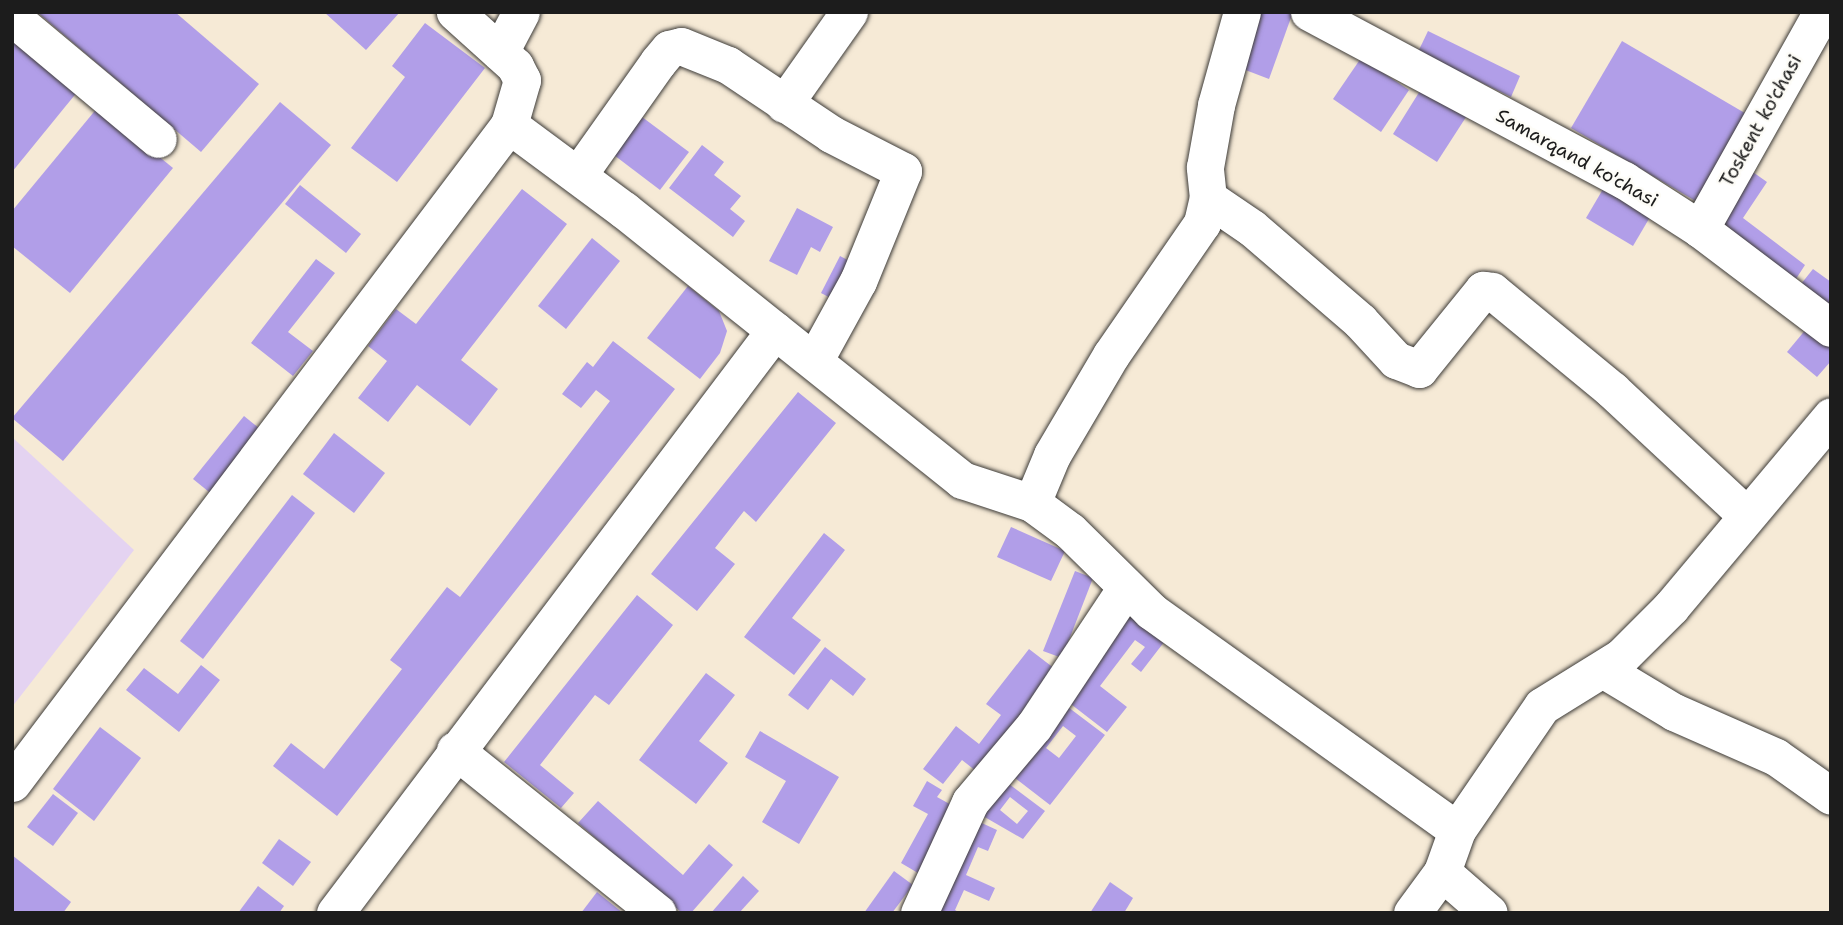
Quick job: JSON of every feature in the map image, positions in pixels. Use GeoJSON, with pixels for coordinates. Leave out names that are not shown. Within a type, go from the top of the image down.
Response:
{"type":"FeatureCollection","features":[{"type":"Feature","properties":{"kind":"street"},"geometry":{"type":"LineString","coordinates":[[12,783],[509,125],[522,80],[500,52],[456,12]]}},
{"type":"Feature","properties":{"kind":"street"},"geometry":{"type":"LineString","coordinates":[[500,52],[521,12]]}},
{"type":"Feature","properties":{"kind":"street"},"geometry":{"type":"LineString","coordinates":[[785,104],[849,12]]}},
{"type":"Feature","properties":{"kind":"street"},"geometry":{"type":"LineString","coordinates":[[1032,503],[1052,455],[1111,355],[1202,223],[1208,198],[1205,167],[1229,45],[1242,12]]}},
{"type":"Feature","properties":{"kind":"street","name":"Samarqand ko'chasi"},"geometry":{"type":"LineString","coordinates":[[1309,12],[1624,180],[1700,229],[1831,328]]}},
{"type":"Feature","properties":{"kind":"street","name":"Toskent ko'chasi"},"geometry":{"type":"LineString","coordinates":[[1700,229],[1822,12]]}},
{"type":"Feature","properties":{"kind":"street"},"geometry":{"type":"LineString","coordinates":[[12,17],[158,139]]}},
{"type":"Feature","properties":{"kind":"street"},"geometry":{"type":"LineString","coordinates":[[578,175],[669,49],[681,46],[728,65],[831,134],[903,170],[858,281],[814,361]]}},
{"type":"Feature","properties":{"kind":"street"},"geometry":{"type":"LineString","coordinates":[[509,125],[578,175],[962,480],[1032,503],[1070,531],[1125,589],[1457,830]]}},
{"type":"Feature","properties":{"kind":"street"},"geometry":{"type":"LineString","coordinates":[[1208,198],[1252,228],[1370,330],[1396,360],[1419,369],[1483,290],[1492,291],[1612,390],[1745,514]]}},
{"type":"Feature","properties":{"kind":"street"},"geometry":{"type":"LineString","coordinates":[[335,913],[455,750],[775,330]]}},
{"type":"Feature","properties":{"kind":"street"},"geometry":{"type":"LineString","coordinates":[[1412,913],[1442,872],[1457,830],[1542,706],[1604,670],[1671,607],[1745,514],[1831,416]]}},
{"type":"Feature","properties":{"kind":"street"},"geometry":{"type":"LineString","coordinates":[[919,913],[970,802],[1034,726],[1125,589]]}},
{"type":"Feature","properties":{"kind":"street"},"geometry":{"type":"LineString","coordinates":[[1604,670],[1674,712],[1776,757],[1826,783]]}},
{"type":"Feature","properties":{"kind":"street"},"geometry":{"type":"LineString","coordinates":[[455,750],[658,913]]}},
{"type":"Feature","properties":{"kind":"street"},"geometry":{"type":"LineString","coordinates":[[1442,872],[1489,913]]}},
{"type":"Feature","properties":{"kind":"shaded area"},"geometry":{"type":"Polygon","coordinates":[[[12,437],[134,550],[12,707],[12,437]]]}},
{"type":"Feature","properties":{"kind":"building"},"geometry":{"type":"Polygon","coordinates":[[[37,12],[175,12],[259,84],[201,152],[37,12]]]}},
{"type":"Feature","properties":{"kind":"building"},"geometry":{"type":"Polygon","coordinates":[[[324,12],[400,12],[366,50],[324,12]]]}},
{"type":"Feature","properties":{"kind":"building"},"geometry":{"type":"Polygon","coordinates":[[[1255,12],[1293,12],[1269,79],[1235,66],[1255,12]]]}},
{"type":"Feature","properties":{"kind":"building"},"geometry":{"type":"Polygon","coordinates":[[[425,23],[485,68],[397,182],[351,148],[405,77],[392,66],[425,23]]]}},
{"type":"Feature","properties":{"kind":"building"},"geometry":{"type":"Polygon","coordinates":[[[1428,31],[1520,76],[1511,97],[1418,52],[1428,31]]]}},
{"type":"Feature","properties":{"kind":"building"},"geometry":{"type":"Polygon","coordinates":[[[12,37],[78,91],[12,172],[12,37]]]}},
{"type":"Feature","properties":{"kind":"building"},"geometry":{"type":"Polygon","coordinates":[[[1622,41],[1755,119],[1704,206],[1571,128],[1622,41]]]}},
{"type":"Feature","properties":{"kind":"building"},"geometry":{"type":"Polygon","coordinates":[[[1361,58],[1409,90],[1381,132],[1333,99],[1361,58]]]}},
{"type":"Feature","properties":{"kind":"building"},"geometry":{"type":"Polygon","coordinates":[[[1423,86],[1468,114],[1437,162],[1393,134],[1423,86]]]}},
{"type":"Feature","properties":{"kind":"building"},"geometry":{"type":"Polygon","coordinates":[[[280,102],[331,145],[63,461],[12,418],[280,102]]]}},
{"type":"Feature","properties":{"kind":"building"},"geometry":{"type":"Polygon","coordinates":[[[98,107],[173,168],[70,293],[12,246],[12,211],[98,107]]]}},
{"type":"Feature","properties":{"kind":"building"},"geometry":{"type":"Polygon","coordinates":[[[634,111],[689,152],[660,190],[606,149],[634,111]]]}},
{"type":"Feature","properties":{"kind":"building"},"geometry":{"type":"Polygon","coordinates":[[[702,145],[724,162],[714,175],[741,196],[730,209],[745,221],[733,237],[669,188],[702,145]]]}},
{"type":"Feature","properties":{"kind":"building"},"geometry":{"type":"Polygon","coordinates":[[[1750,170],[1767,182],[1743,218],[1805,265],[1794,282],[1712,224],[1750,170]]]}},
{"type":"Feature","properties":{"kind":"building"},"geometry":{"type":"Polygon","coordinates":[[[1606,184],[1653,212],[1633,246],[1586,218],[1606,184]]]}},
{"type":"Feature","properties":{"kind":"building"},"geometry":{"type":"Polygon","coordinates":[[[300,185],[361,234],[346,253],[285,204],[300,185]]]}},
{"type":"Feature","properties":{"kind":"building"},"geometry":{"type":"Polygon","coordinates":[[[522,189],[567,224],[461,360],[498,389],[470,426],[417,385],[388,422],[358,398],[387,361],[368,346],[396,309],[416,324],[522,189]]]}},
{"type":"Feature","properties":{"kind":"building"},"geometry":{"type":"Polygon","coordinates":[[[797,208],[833,227],[820,252],[811,247],[797,275],[769,261],[797,208]]]}},
{"type":"Feature","properties":{"kind":"building"},"geometry":{"type":"Polygon","coordinates":[[[592,238],[620,261],[566,329],[538,306],[592,238]]]}},
{"type":"Feature","properties":{"kind":"building"},"geometry":{"type":"Polygon","coordinates":[[[840,256],[859,266],[840,303],[821,293],[840,256]]]}},
{"type":"Feature","properties":{"kind":"building"},"geometry":{"type":"Polygon","coordinates":[[[316,259],[335,273],[288,332],[313,351],[293,376],[251,343],[316,259]]]}},
{"type":"Feature","properties":{"kind":"building"},"geometry":{"type":"Polygon","coordinates":[[[1813,269],[1831,282],[1831,307],[1801,284],[1813,269]]]}},
{"type":"Feature","properties":{"kind":"building"},"geometry":{"type":"Polygon","coordinates":[[[688,286],[719,311],[727,331],[720,353],[700,379],[647,338],[688,286]]]}},
{"type":"Feature","properties":{"kind":"building"},"geometry":{"type":"Polygon","coordinates":[[[1807,328],[1831,348],[1831,361],[1817,377],[1787,352],[1807,328]]]}},
{"type":"Feature","properties":{"kind":"building"},"geometry":{"type":"Polygon","coordinates":[[[613,341],[675,389],[337,816],[273,766],[291,743],[324,769],[402,669],[390,660],[447,587],[460,597],[610,401],[596,390],[581,408],[562,394],[587,362],[593,367],[613,341]]]}},
{"type":"Feature","properties":{"kind":"building"},"geometry":{"type":"Polygon","coordinates":[[[798,392],[836,423],[756,522],[744,511],[715,548],[735,564],[697,611],[651,574],[798,392]]]}},
{"type":"Feature","properties":{"kind":"building"},"geometry":{"type":"Polygon","coordinates":[[[244,416],[265,433],[214,496],[193,479],[244,416]]]}},
{"type":"Feature","properties":{"kind":"building"},"geometry":{"type":"Polygon","coordinates":[[[334,433],[385,473],[354,513],[303,474],[334,433]]]}},
{"type":"Feature","properties":{"kind":"building"},"geometry":{"type":"Polygon","coordinates":[[[292,495],[315,513],[203,659],[180,641],[292,495]]]}},
{"type":"Feature","properties":{"kind":"building"},"geometry":{"type":"Polygon","coordinates":[[[1011,527],[1065,551],[1051,581],[997,557],[1011,527]]]}},
{"type":"Feature","properties":{"kind":"building"},"geometry":{"type":"Polygon","coordinates":[[[824,533],[845,550],[792,618],[821,640],[794,675],[744,637],[824,533]]]}},
{"type":"Feature","properties":{"kind":"building"},"geometry":{"type":"Polygon","coordinates":[[[1075,571],[1093,578],[1062,658],[1043,651],[1075,571]]]}},
{"type":"Feature","properties":{"kind":"building"},"geometry":{"type":"Polygon","coordinates":[[[637,595],[673,625],[609,705],[595,695],[540,765],[574,793],[561,808],[504,762],[637,595]]]}},
{"type":"Feature","properties":{"kind":"building"},"geometry":{"type":"Polygon","coordinates":[[[1131,609],[1168,637],[1141,672],[1131,664],[1145,647],[1135,640],[1100,686],[1127,707],[1107,732],[1063,698],[1131,609]]]}},
{"type":"Feature","properties":{"kind":"building"},"geometry":{"type":"Polygon","coordinates":[[[825,647],[866,679],[853,696],[831,679],[808,710],[788,695],[825,647]]]}},
{"type":"Feature","properties":{"kind":"building"},"geometry":{"type":"Polygon","coordinates":[[[1029,649],[1059,672],[981,775],[962,760],[943,784],[923,769],[956,726],[979,744],[1001,715],[986,704],[1029,649]]]}},
{"type":"Feature","properties":{"kind":"building"},"geometry":{"type":"Polygon","coordinates":[[[201,665],[220,680],[179,732],[126,690],[144,668],[178,694],[201,665]]]}},
{"type":"Feature","properties":{"kind":"building"},"geometry":{"type":"Polygon","coordinates":[[[706,673],[735,695],[699,741],[728,763],[696,804],[639,760],[706,673]]]}},
{"type":"Feature","properties":{"kind":"building"},"geometry":{"type":"Polygon","coordinates":[[[1060,701],[1105,735],[1050,805],[1006,771],[1060,701]],[[1063,726],[1046,748],[1059,758],[1076,736],[1063,726]]]}},
{"type":"Feature","properties":{"kind":"building"},"geometry":{"type":"Polygon","coordinates":[[[100,727],[141,758],[94,821],[53,789],[100,727]]]}},
{"type":"Feature","properties":{"kind":"building"},"geometry":{"type":"Polygon","coordinates":[[[760,731],[839,777],[799,844],[762,822],[786,781],[745,757],[760,731]]]}},
{"type":"Feature","properties":{"kind":"building"},"geometry":{"type":"Polygon","coordinates":[[[1001,778],[1045,811],[1023,839],[976,812],[1001,778]],[[1010,797],[1000,810],[1017,824],[1028,811],[1010,797]]]}},
{"type":"Feature","properties":{"kind":"building"},"geometry":{"type":"Polygon","coordinates":[[[927,781],[942,790],[937,797],[955,807],[918,873],[901,863],[928,814],[913,806],[927,781]]]}},
{"type":"Feature","properties":{"kind":"building"},"geometry":{"type":"Polygon","coordinates":[[[53,794],[78,813],[53,846],[27,827],[53,794]]]}},
{"type":"Feature","properties":{"kind":"building"},"geometry":{"type":"Polygon","coordinates":[[[598,801],[683,875],[709,844],[733,865],[691,913],[682,913],[578,823],[598,801]]]}},
{"type":"Feature","properties":{"kind":"building"},"geometry":{"type":"Polygon","coordinates":[[[973,819],[997,830],[988,851],[978,847],[966,875],[995,888],[989,901],[964,890],[955,910],[960,913],[932,913],[973,819]]]}},
{"type":"Feature","properties":{"kind":"building"},"geometry":{"type":"Polygon","coordinates":[[[279,839],[311,862],[293,886],[262,863],[279,839]]]}},
{"type":"Feature","properties":{"kind":"building"},"geometry":{"type":"Polygon","coordinates":[[[12,855],[71,902],[63,913],[12,913],[12,855]]]}},
{"type":"Feature","properties":{"kind":"building"},"geometry":{"type":"Polygon","coordinates":[[[894,871],[913,885],[892,913],[864,913],[894,871]]]}},
{"type":"Feature","properties":{"kind":"building"},"geometry":{"type":"Polygon","coordinates":[[[743,876],[759,891],[739,913],[711,913],[743,876]]]}},
{"type":"Feature","properties":{"kind":"building"},"geometry":{"type":"Polygon","coordinates":[[[1110,882],[1133,898],[1124,913],[1090,913],[1110,882]]]}},
{"type":"Feature","properties":{"kind":"building"},"geometry":{"type":"Polygon","coordinates":[[[258,886],[284,906],[279,913],[238,913],[258,886]]]}},
{"type":"Feature","properties":{"kind":"building"},"geometry":{"type":"Polygon","coordinates":[[[597,892],[623,913],[581,913],[597,892]]]}}]}
